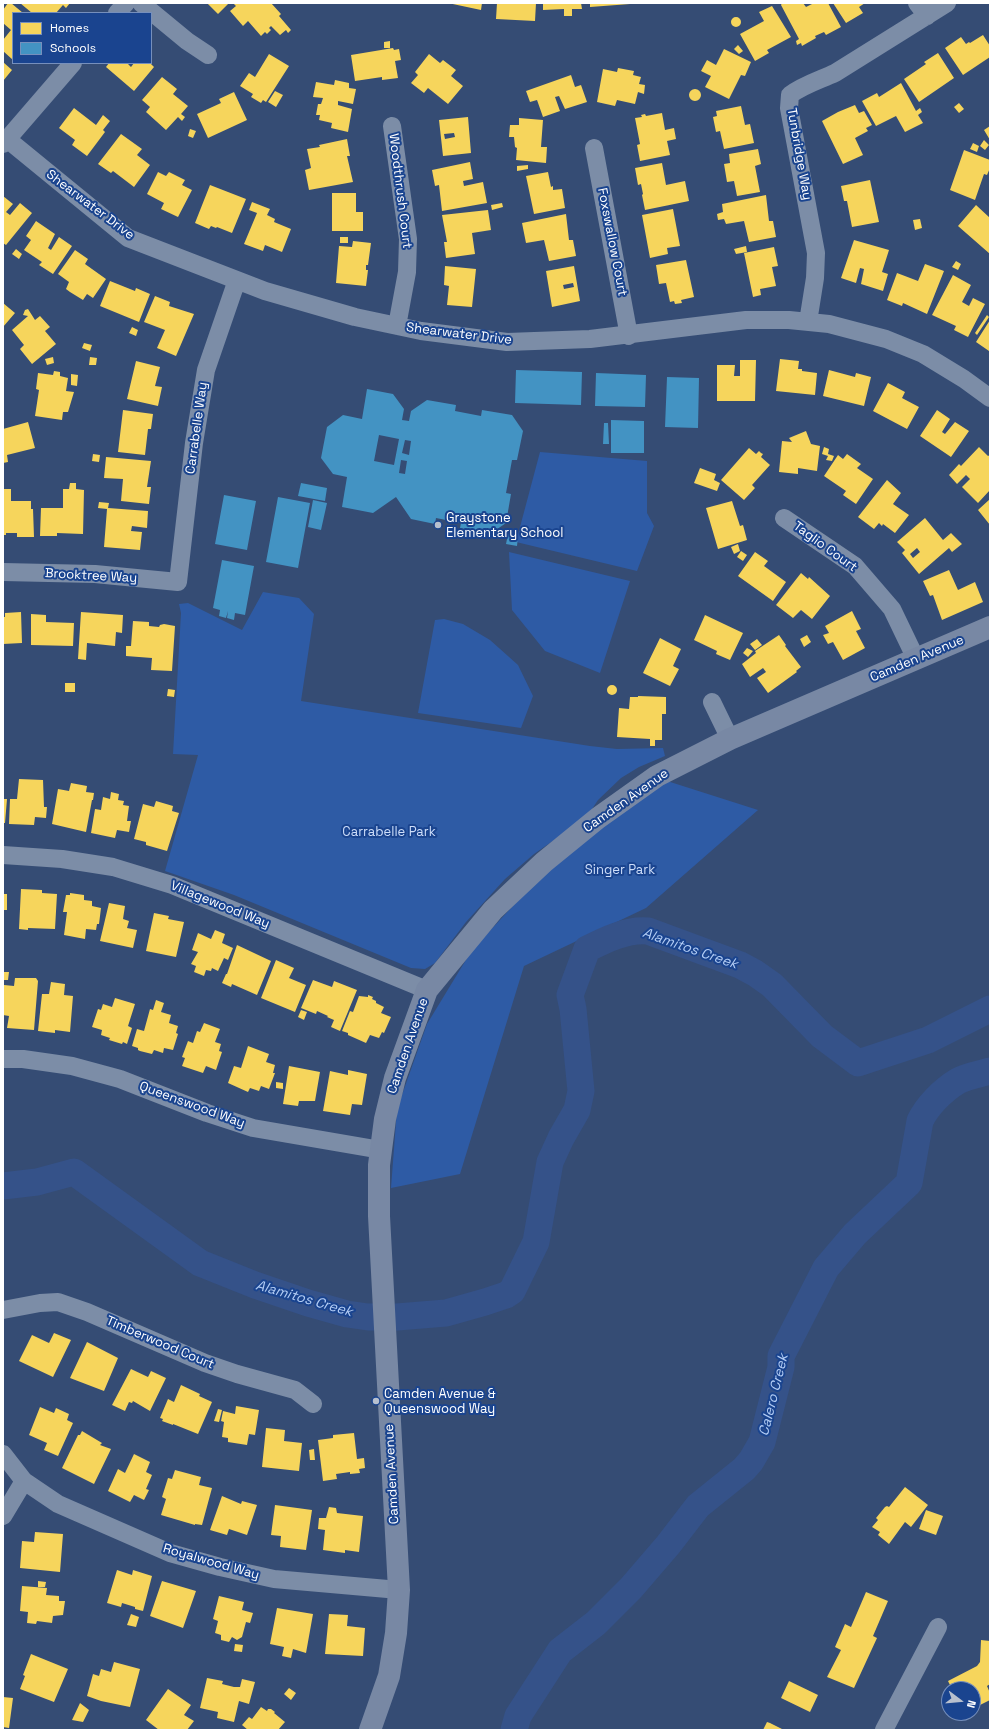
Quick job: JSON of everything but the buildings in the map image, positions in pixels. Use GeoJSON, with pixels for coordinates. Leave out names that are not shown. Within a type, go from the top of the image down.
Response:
{"type":"FeatureCollection","features":[{"type":"Feature","properties":{"kind":"street"},"geometry":{"type":"LineString","coordinates":[[118,12],[126,3]]}},
{"type":"Feature","properties":{"kind":"street"},"geometry":{"type":"LineString","coordinates":[[141,3],[152,12]]}},
{"type":"Feature","properties":{"kind":"street","name":"Tunbridge Way"},"geometry":{"type":"LineString","coordinates":[[808,322],[815,278],[816,253],[789,108],[790,95],[800,87],[817,82],[835,73],[922,10],[947,3]]}},
{"type":"Feature","properties":{"kind":"street"},"geometry":{"type":"LineString","coordinates":[[152,12],[186,41],[208,55]]}},
{"type":"Feature","properties":{"kind":"street"},"geometry":{"type":"LineString","coordinates":[[5,141],[72,64]]}},
{"type":"Feature","properties":{"kind":"street","name":"Woodthrush Court"},"geometry":{"type":"LineString","coordinates":[[392,126],[408,239],[407,272],[398,326]]}},
{"type":"Feature","properties":{"kind":"street","name":"Shearwater Drive"},"geometry":{"type":"LineString","coordinates":[[5,141],[128,238],[265,291],[355,318],[398,326],[508,342],[629,336],[746,320],[829,324],[886,339],[906,347],[949,369],[990,398]]}},
{"type":"Feature","properties":{"kind":"street","name":"Foxswallow Court"},"geometry":{"type":"LineString","coordinates":[[594,148],[629,336]]}},
{"type":"Feature","properties":{"kind":"street","name":"Carrabelle Way"},"geometry":{"type":"LineString","coordinates":[[178,582],[194,443],[206,370],[237,280]]}},
{"type":"Feature","properties":{"kind":"street","name":"Taglio Court"},"geometry":{"type":"LineString","coordinates":[[784,518],[855,566],[892,609],[916,659]]}},
{"type":"Feature","properties":{"kind":"street","name":"Brooktree Way"},"geometry":{"type":"LineString","coordinates":[[3,572],[95,574],[178,582]]}},
{"type":"Feature","properties":{"kind":"street","name":"Camden Avenue"},"geometry":{"type":"LineString","coordinates":[[370,1730],[390,1676],[396,1633],[399,1590],[379,1216],[379,1165],[385,1119],[395,1078],[427,990],[493,910],[544,862],[598,818],[657,776],[730,739],[990,627]]}},
{"type":"Feature","properties":{"kind":"street"},"geometry":{"type":"LineString","coordinates":[[712,702],[730,739]]}},
{"type":"Feature","properties":{"kind":"street","name":"Villagewood Way"},"geometry":{"type":"LineString","coordinates":[[3,855],[62,859],[113,867],[172,885],[427,990]]}},
{"type":"Feature","properties":{"kind":"street","name":"Queenswood Way"},"geometry":{"type":"LineString","coordinates":[[3,1059],[23,1059],[72,1066],[120,1079],[253,1128],[381,1150]]}},
{"type":"Feature","properties":{"kind":"street","name":"Timberwood Court"},"geometry":{"type":"LineString","coordinates":[[3,1310],[40,1303],[58,1302],[86,1312],[205,1363],[237,1374],[295,1390],[313,1404]]}},
{"type":"Feature","properties":{"kind":"street","name":"Royalwood Way"},"geometry":{"type":"LineString","coordinates":[[3,1454],[24,1481],[58,1504],[170,1553],[220,1567],[274,1579],[399,1590]]}},
{"type":"Feature","properties":{"kind":"street"},"geometry":{"type":"LineString","coordinates":[[3,1516],[24,1481]]}},
{"type":"Feature","properties":{"kind":"street"},"geometry":{"type":"LineString","coordinates":[[884,1730],[938,1627]]}},
{"type":"Feature","properties":{"kind":"green space"},"geometry":{"type":"Polygon","coordinates":[[[540,452],[647,461],[647,513],[654,526],[637,571],[516,542],[540,452]]]}},
{"type":"Feature","properties":{"kind":"green space"},"geometry":{"type":"Polygon","coordinates":[[[509,552],[630,581],[600,673],[545,651],[512,610],[509,552]]]}},
{"type":"Feature","properties":{"kind":"green space","name":"Carrabelle Park"},"geometry":{"type":"Polygon","coordinates":[[[263,592],[299,598],[314,614],[301,701],[590,746],[617,749],[663,748],[665,756],[639,767],[621,778],[598,800],[586,818],[534,854],[505,879],[466,922],[435,963],[425,969],[411,968],[234,895],[165,871],[198,755],[173,754],[181,613],[179,604],[188,603],[242,630],[263,592]]]}},
{"type":"Feature","properties":{"kind":"green space"},"geometry":{"type":"Polygon","coordinates":[[[444,619],[463,624],[490,640],[518,665],[533,696],[521,728],[418,713],[435,620],[444,619]]]}},
{"type":"Feature","properties":{"kind":"green space","name":"Singer Park"},"geometry":{"type":"Polygon","coordinates":[[[664,780],[758,810],[646,908],[524,966],[460,1174],[391,1188],[397,1109],[427,1024],[472,950],[551,865],[664,780]]]}},
{"type":"Feature","properties":{"kind":"waterway","name":"Alamitos Creek"},"geometry":{"type":"LineString","coordinates":[[3,1186],[37,1182],[74,1172],[200,1263],[255,1285],[308,1303],[347,1314],[368,1317],[397,1317],[446,1313],[485,1302],[506,1295],[512,1291],[536,1242],[550,1162],[561,1138],[577,1110],[581,1091],[573,1009],[570,995],[587,949],[624,933],[648,931],[740,965],[772,985],[822,1036],[858,1063],[928,1040],[990,1009]]}},
{"type":"Feature","properties":{"kind":"waterway","name":"Calero Creek"},"geometry":{"type":"LineString","coordinates":[[514,1730],[518,1716],[560,1651],[596,1623],[631,1588],[668,1545],[698,1506],[744,1469],[751,1461],[762,1442],[781,1367],[781,1356],[826,1268],[855,1234],[909,1183],[920,1121],[931,1104],[958,1081],[969,1076],[990,1071]]}},
{"type":"Feature","properties":{"kind":"place","name":"Graystone Elementary School"},"geometry":{"type":"Point","coordinates":[438,525]}},
{"type":"Feature","properties":{"kind":"place","name":"Camden Avenue & Queenswood Way"},"geometry":{"type":"Point","coordinates":[376,1401]}}]}
